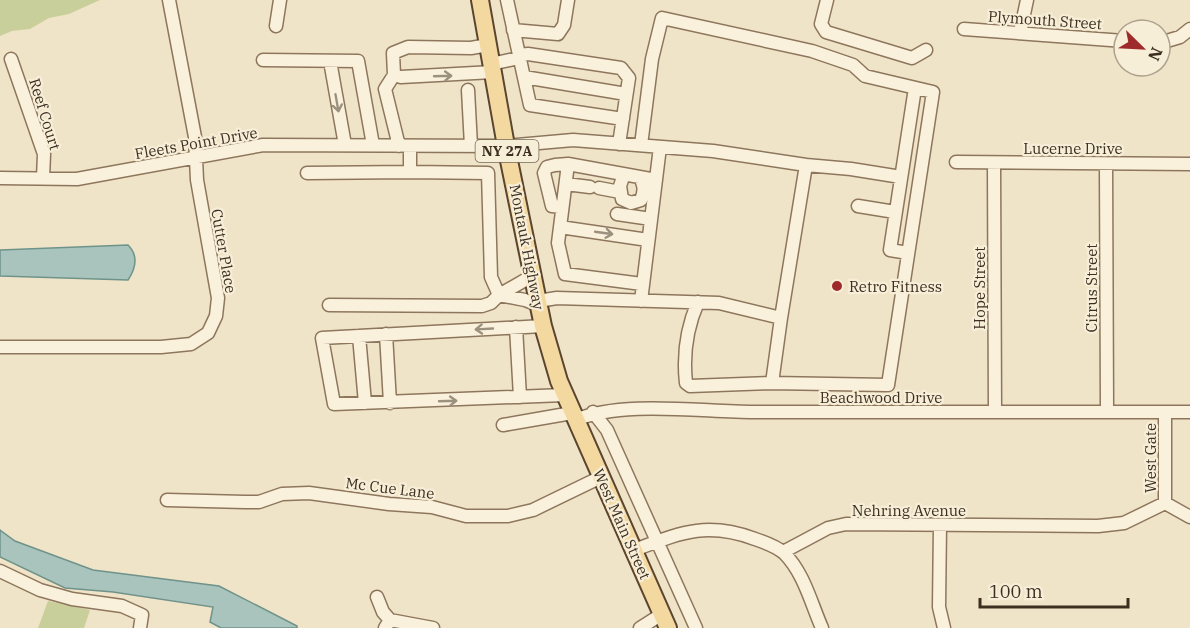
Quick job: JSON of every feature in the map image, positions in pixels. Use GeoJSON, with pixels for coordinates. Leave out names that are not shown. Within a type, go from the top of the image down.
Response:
{"type":"FeatureCollection","features":[{"type":"Feature","properties":{"kind":"main road","name":"Montauk Highway"},"geometry":{"type":"LineString","coordinates":[[480,0],[506,146],[543,326],[564,395],[573,416]]}},
{"type":"Feature","properties":{"kind":"main road","name":"West Main Street"},"geometry":{"type":"LineString","coordinates":[[573,416],[665,621]]}},
{"type":"Feature","properties":{"kind":"street","name":"Cutter Place"},"geometry":{"type":"LineString","coordinates":[[0,347],[161,347],[190,344],[208,333],[216,316],[218,298],[197,180],[195,138],[169,0]]}},
{"type":"Feature","properties":{"kind":"street"},"geometry":{"type":"LineString","coordinates":[[276,27],[280,0]]}},
{"type":"Feature","properties":{"kind":"street"},"geometry":{"type":"LineString","coordinates":[[507,0],[530,105],[623,119]]}},
{"type":"Feature","properties":{"kind":"street"},"geometry":{"type":"LineString","coordinates":[[513,30],[558,34],[564,26],[568,0]]}},
{"type":"Feature","properties":{"kind":"street"},"geometry":{"type":"LineString","coordinates":[[827,0],[821,24],[826,32],[912,58],[926,50]]}},
{"type":"Feature","properties":{"kind":"street"},"geometry":{"type":"LineString","coordinates":[[1020,33],[1027,0]]}},
{"type":"Feature","properties":{"kind":"street"},"geometry":{"type":"LineString","coordinates":[[641,145],[652,59],[662,18],[812,51],[853,66],[865,76],[933,92],[888,386],[772,384],[690,386],[686,383],[684,364],[691,318],[698,302]]}},
{"type":"Feature","properties":{"kind":"street","name":"Plymouth Street"},"geometry":{"type":"LineString","coordinates":[[964,29],[1112,40]]}},
{"type":"Feature","properties":{"kind":"street"},"geometry":{"type":"LineString","coordinates":[[1172,39],[1180,37],[1190,29]]}},
{"type":"Feature","properties":{"kind":"street"},"geometry":{"type":"LineString","coordinates":[[410,172],[385,89],[394,75],[393,53],[408,46],[471,48],[490,60]]}},
{"type":"Feature","properties":{"kind":"street"},"geometry":{"type":"LineString","coordinates":[[394,75],[401,77],[528,54],[621,68],[629,78],[619,144]]}},
{"type":"Feature","properties":{"kind":"street","name":"Reef Court"},"geometry":{"type":"LineString","coordinates":[[11,59],[44,154],[43,178]]}},
{"type":"Feature","properties":{"kind":"street"},"geometry":{"type":"LineString","coordinates":[[263,60],[358,61],[373,145]]}},
{"type":"Feature","properties":{"kind":"street"},"geometry":{"type":"LineString","coordinates":[[330,61],[345,145]]}},
{"type":"Feature","properties":{"kind":"street"},"geometry":{"type":"LineString","coordinates":[[524,77],[626,94]]}},
{"type":"Feature","properties":{"kind":"street"},"geometry":{"type":"LineString","coordinates":[[908,253],[890,250],[915,88]]}},
{"type":"Feature","properties":{"kind":"street"},"geometry":{"type":"LineString","coordinates":[[468,90],[471,146]]}},
{"type":"Feature","properties":{"kind":"street","name":"Fleets Point Drive"},"geometry":{"type":"LineString","coordinates":[[0,178],[77,179],[263,145],[506,146],[573,140],[713,151],[901,177]]}},
{"type":"Feature","properties":{"kind":"street"},"geometry":{"type":"LineString","coordinates":[[641,301],[660,147]]}},
{"type":"Feature","properties":{"kind":"street","name":"Lucerne Drive"},"geometry":{"type":"LineString","coordinates":[[956,162],[1190,164]]}},
{"type":"Feature","properties":{"kind":"street","name":"Hope Street"},"geometry":{"type":"LineString","coordinates":[[994,163],[995,412]]}},
{"type":"Feature","properties":{"kind":"street"},"geometry":{"type":"LineString","coordinates":[[562,207],[552,206],[544,173],[547,167],[568,164],[656,180]]}},
{"type":"Feature","properties":{"kind":"street"},"geometry":{"type":"LineString","coordinates":[[568,164],[558,243],[565,274],[642,284]]}},
{"type":"Feature","properties":{"kind":"street","name":"Citrus Street"},"geometry":{"type":"LineString","coordinates":[[1106,164],[1107,412]]}},
{"type":"Feature","properties":{"kind":"street"},"geometry":{"type":"LineString","coordinates":[[772,384],[806,165]]}},
{"type":"Feature","properties":{"kind":"street"},"geometry":{"type":"LineString","coordinates":[[307,173],[488,173],[491,277],[499,295]]}},
{"type":"Feature","properties":{"kind":"street"},"geometry":{"type":"LineString","coordinates":[[624,174],[620,192],[625,201],[631,203],[638,202],[644,192],[644,186],[639,177]]}},
{"type":"Feature","properties":{"kind":"street"},"geometry":{"type":"LineString","coordinates":[[566,184],[620,192]]}},
{"type":"Feature","properties":{"kind":"street"},"geometry":{"type":"LineString","coordinates":[[858,206],[896,212]]}},
{"type":"Feature","properties":{"kind":"street"},"geometry":{"type":"LineString","coordinates":[[617,214],[651,219]]}},
{"type":"Feature","properties":{"kind":"street"},"geometry":{"type":"LineString","coordinates":[[560,227],[648,240]]}},
{"type":"Feature","properties":{"kind":"street"},"geometry":{"type":"LineString","coordinates":[[329,304],[482,306],[532,276]]}},
{"type":"Feature","properties":{"kind":"street"},"geometry":{"type":"LineString","coordinates":[[499,295],[538,303],[557,298],[718,303],[782,318]]}},
{"type":"Feature","properties":{"kind":"street"},"geometry":{"type":"LineString","coordinates":[[543,326],[322,338],[334,404],[564,395]]}},
{"type":"Feature","properties":{"kind":"street"},"geometry":{"type":"LineString","coordinates":[[516,327],[520,397]]}},
{"type":"Feature","properties":{"kind":"street"},"geometry":{"type":"LineString","coordinates":[[386,334],[390,402]]}},
{"type":"Feature","properties":{"kind":"street"},"geometry":{"type":"LineString","coordinates":[[359,336],[365,403]]}},
{"type":"Feature","properties":{"kind":"street","name":"Beachwood Drive"},"geometry":{"type":"LineString","coordinates":[[503,425],[593,412],[633,409],[751,412],[1190,412]]}},
{"type":"Feature","properties":{"kind":"street"},"geometry":{"type":"LineString","coordinates":[[593,412],[607,430],[696,628]]}},
{"type":"Feature","properties":{"kind":"street","name":"West Gate"},"geometry":{"type":"LineString","coordinates":[[1165,413],[1165,503]]}},
{"type":"Feature","properties":{"kind":"street","name":"Mc Cue Lane"},"geometry":{"type":"LineString","coordinates":[[167,500],[259,502],[282,494],[309,493],[389,504],[432,507],[466,516],[508,516],[532,510],[601,477]]}},
{"type":"Feature","properties":{"kind":"street"},"geometry":{"type":"LineString","coordinates":[[1165,503],[1190,517]]}},
{"type":"Feature","properties":{"kind":"street","name":"Nehring Avenue"},"geometry":{"type":"LineString","coordinates":[[783,552],[828,528],[846,524],[1098,526],[1124,523],[1145,515],[1165,503]]}},
{"type":"Feature","properties":{"kind":"street"},"geometry":{"type":"LineString","coordinates":[[940,525],[939,607],[944,628]]}},
{"type":"Feature","properties":{"kind":"street"},"geometry":{"type":"LineString","coordinates":[[634,550],[679,534],[701,529],[720,529],[751,537],[783,552],[800,575],[822,628]]}},
{"type":"Feature","properties":{"kind":"street"},"geometry":{"type":"LineString","coordinates":[[0,571],[40,590],[72,599],[122,606],[141,622]]}},
{"type":"Feature","properties":{"kind":"street"},"geometry":{"type":"LineString","coordinates":[[377,597],[387,624],[433,628]]}},
{"type":"Feature","properties":{"kind":"street"},"geometry":{"type":"LineString","coordinates":[[640,628],[665,621]]}},
{"type":"Feature","properties":{"kind":"green space"},"geometry":{"type":"Polygon","coordinates":[[[0,0],[100,0],[69,14],[49,18],[30,29],[12,31],[0,36],[0,0]]]}},
{"type":"Feature","properties":{"kind":"green space"},"geometry":{"type":"Polygon","coordinates":[[[48,601],[90,610],[84,628],[38,628],[48,601]]]}},
{"type":"Feature","properties":{"kind":"water"},"geometry":{"type":"Polygon","coordinates":[[[128,245],[134,253],[135,262],[128,280],[0,276],[0,250],[128,245]]]}},
{"type":"Feature","properties":{"kind":"water"},"geometry":{"type":"Polygon","coordinates":[[[0,530],[15,541],[93,570],[219,586],[297,628],[221,628],[210,622],[213,607],[113,592],[65,588],[0,557],[0,530]]]}},
{"type":"Feature","properties":{"kind":"place","name":"Retro Fitness"},"geometry":{"type":"Point","coordinates":[837,286]}}]}
